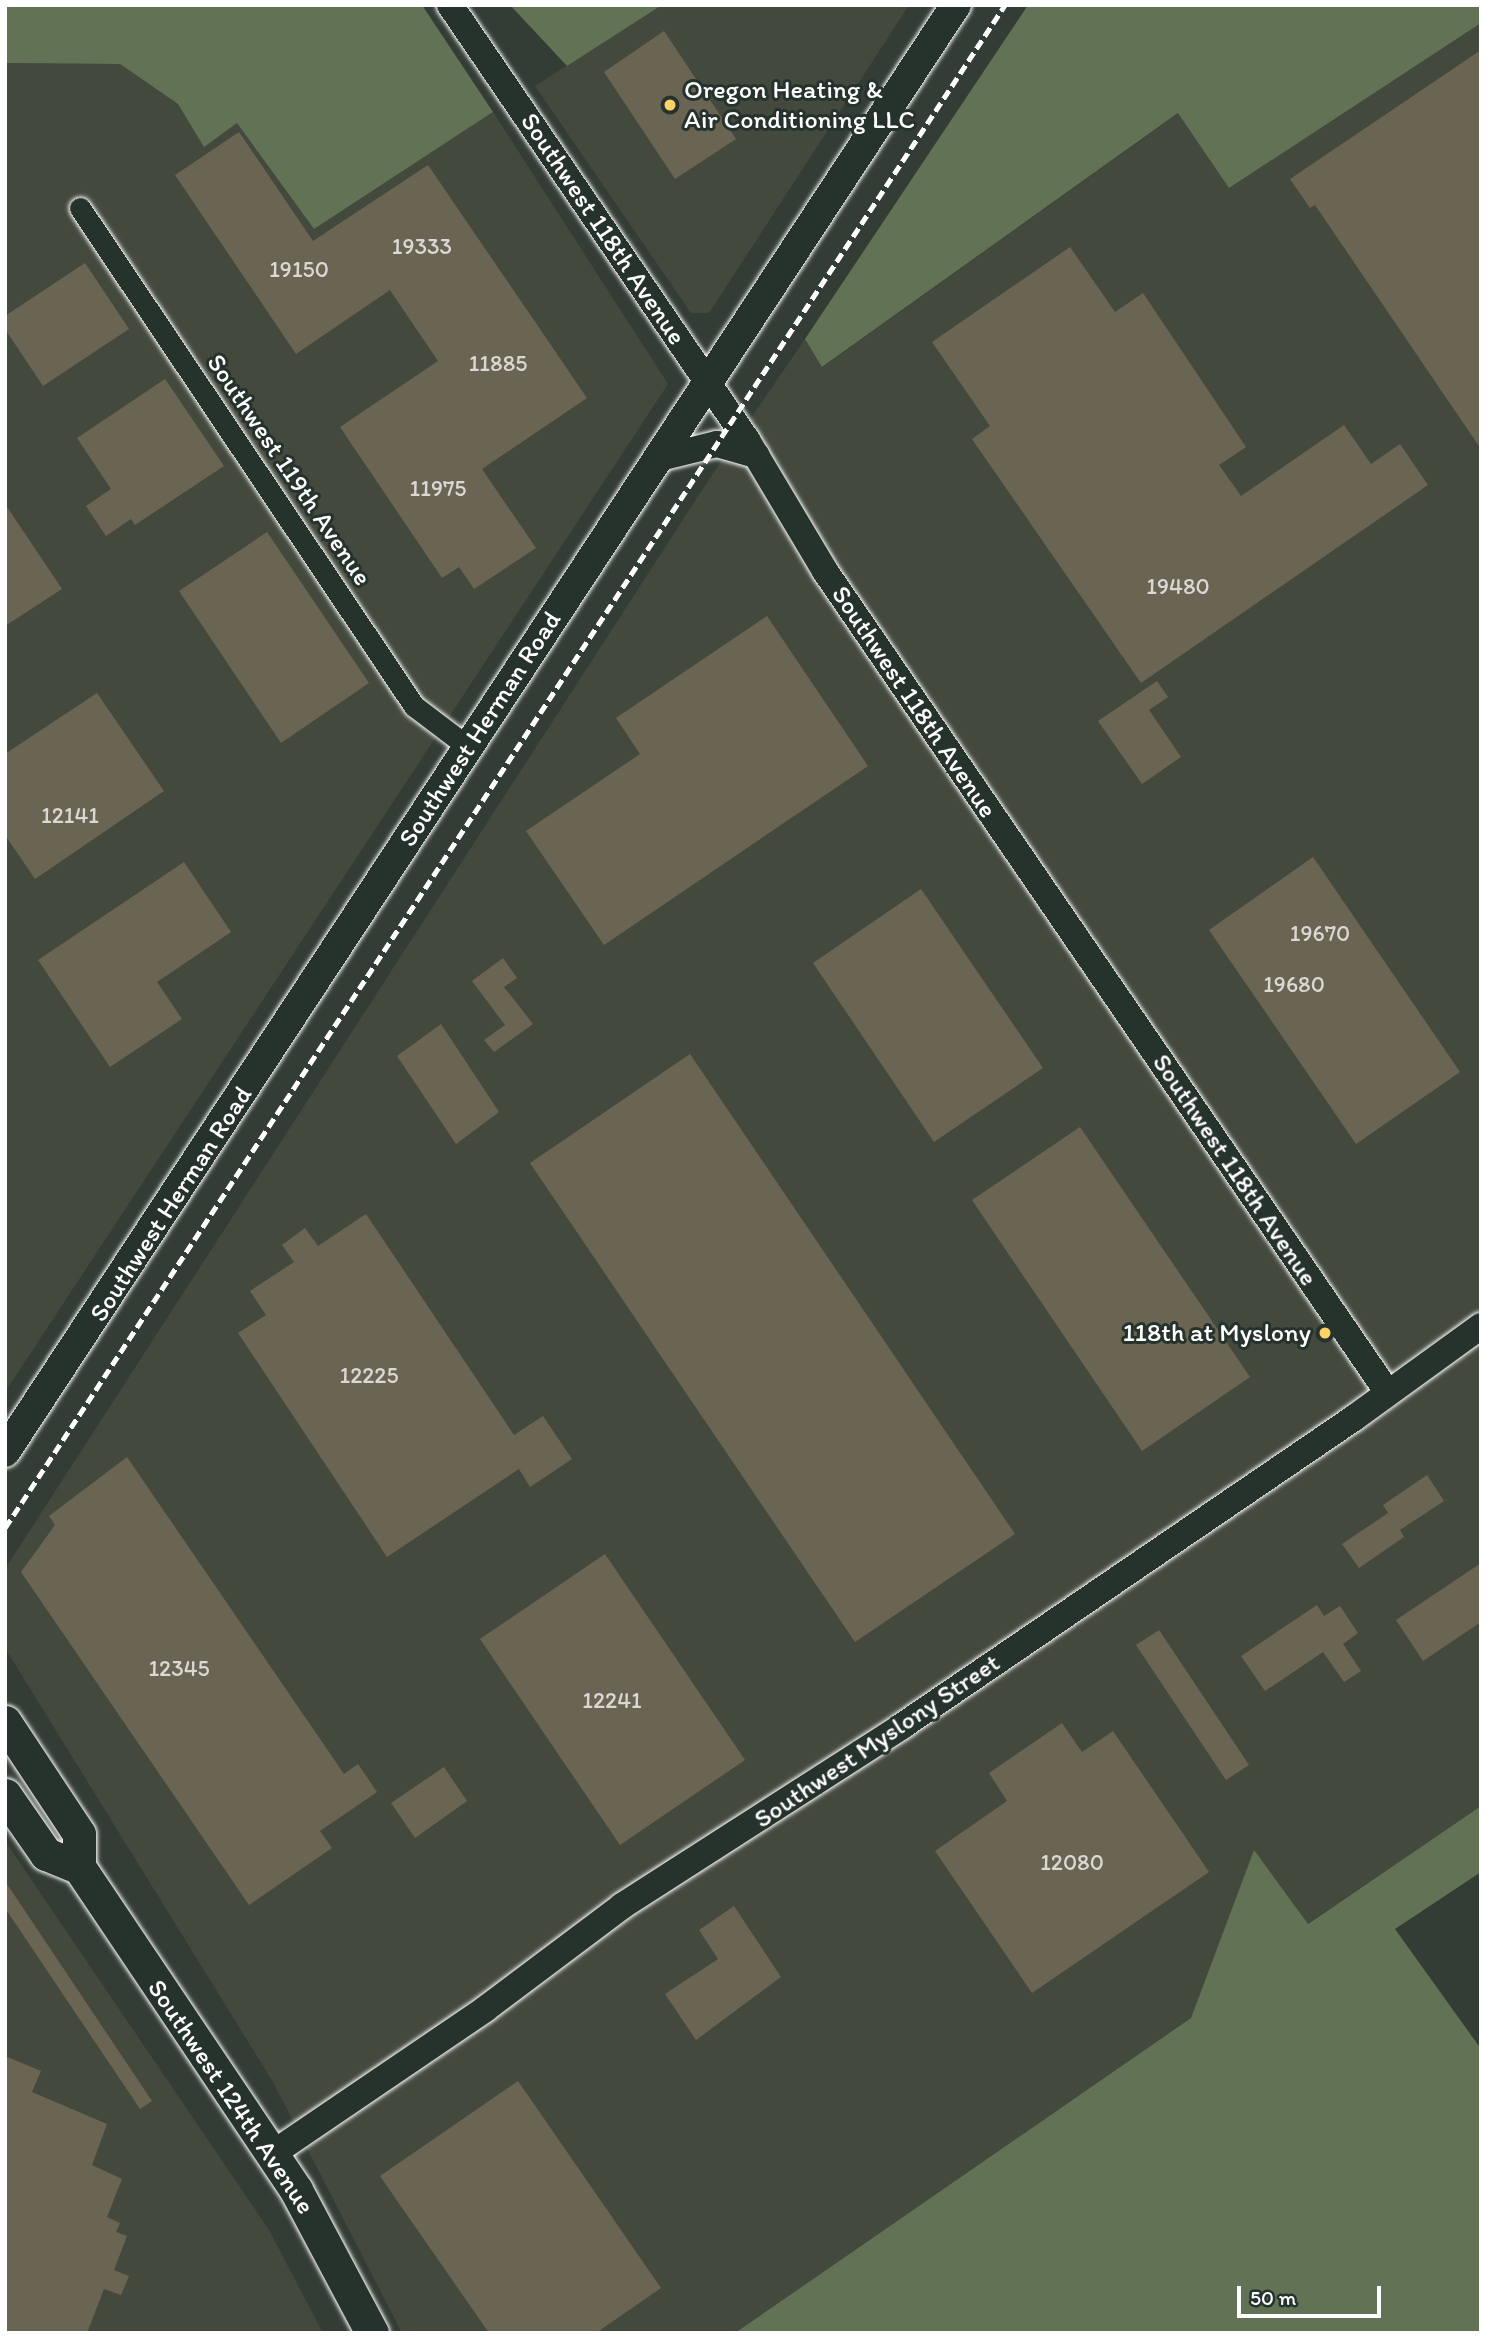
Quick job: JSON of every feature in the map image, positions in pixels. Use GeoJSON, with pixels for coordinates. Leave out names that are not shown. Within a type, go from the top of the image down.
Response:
{"type":"FeatureCollection","features":[{"type":"Feature","properties":{"kind":"main road","name":"Southwest Herman Road"},"geometry":{"type":"LineString","coordinates":[[5,1452],[956,5]]}},
{"type":"Feature","properties":{"kind":"main road"},"geometry":{"type":"LineString","coordinates":[[5,1722],[79,1834],[79,1867],[46,1854],[5,1794]]}},
{"type":"Feature","properties":{"kind":"main road","name":"Southwest 124th Avenue"},"geometry":{"type":"LineString","coordinates":[[79,1867],[272,2154],[330,2248],[372,2333]]}},
{"type":"Feature","properties":{"kind":"street","name":"Southwest 118th Avenue"},"geometry":{"type":"LineString","coordinates":[[450,5],[756,455],[802,537],[1388,1393]]}},
{"type":"Feature","properties":{"kind":"street","name":"Southwest 119th Avenue"},"geometry":{"type":"LineString","coordinates":[[80,208],[414,706],[468,747]]}},
{"type":"Feature","properties":{"kind":"street"},"geometry":{"type":"LineString","coordinates":[[656,459],[709,445],[756,455]]}},
{"type":"Feature","properties":{"kind":"street","name":"Southwest Myslony Street"},"geometry":{"type":"LineString","coordinates":[[272,2154],[485,2009],[622,1906],[892,1733],[1388,1393],[1481,1326]]}},
{"type":"Feature","properties":{"kind":"shaded area"},"geometry":{"type":"Polygon","coordinates":[[[662,5],[909,5],[709,313],[691,313],[535,86],[662,5]]]}},
{"type":"Feature","properties":{"kind":"shaded area"},"geometry":{"type":"Polygon","coordinates":[[[1481,23],[1481,1806],[1307,1924],[1254,1851],[1191,2018],[735,2333],[402,2333],[273,2082],[5,1648],[5,1569],[706,484],[805,339],[823,367],[1179,113],[1230,187],[1481,23]]]}},
{"type":"Feature","properties":{"kind":"shaded area"},"geometry":{"type":"Polygon","coordinates":[[[5,63],[120,64],[178,104],[204,146],[237,123],[314,229],[493,112],[668,384],[5,1392],[5,63]]]}},
{"type":"Feature","properties":{"kind":"shaded area"},"geometry":{"type":"Polygon","coordinates":[[[5,1841],[269,2230],[323,2333],[5,2333],[5,1841]]]}},
{"type":"Feature","properties":{"kind":"green space"},"geometry":{"type":"Polygon","coordinates":[[[5,5],[422,5],[493,112],[314,229],[237,123],[204,147],[178,104],[120,64],[5,63],[5,5]]]}},
{"type":"Feature","properties":{"kind":"green space"},"geometry":{"type":"Polygon","coordinates":[[[510,5],[662,5],[567,66],[510,5]]]}},
{"type":"Feature","properties":{"kind":"green space"},"geometry":{"type":"Polygon","coordinates":[[[1028,5],[1481,5],[1481,23],[1229,188],[1178,113],[822,367],[805,339],[1028,5]]]}},
{"type":"Feature","properties":{"kind":"green space"},"geometry":{"type":"Polygon","coordinates":[[[1481,1806],[1481,1872],[1395,1929],[1481,2049],[1481,2333],[735,2333],[1191,2018],[1254,1850],[1308,1924],[1481,1806]]]}},
{"type":"Feature","properties":{"kind":"building","name":"Oregon Heating & Air Conditioning LLC"},"geometry":{"type":"Polygon","coordinates":[[[664,31],[736,139],[675,179],[604,72],[664,31]]]}},
{"type":"Feature","properties":{"kind":"building"},"geometry":{"type":"Polygon","coordinates":[[[1481,50],[1481,449],[1315,205],[1310,208],[1290,179],[1481,50]]]}},
{"type":"Feature","properties":{"kind":"building"},"geometry":{"type":"Polygon","coordinates":[[[239,132],[313,241],[428,165],[587,398],[482,469],[536,548],[474,589],[459,567],[442,578],[340,427],[438,361],[390,290],[296,354],[175,175],[239,132]]]}},
{"type":"Feature","properties":{"kind":"building"},"geometry":{"type":"Polygon","coordinates":[[[1070,247],[1115,312],[1143,293],[1246,447],[1219,465],[1241,496],[1344,425],[1371,464],[1400,444],[1428,485],[1141,683],[972,439],[990,426],[932,342],[1070,247]]]}},
{"type":"Feature","properties":{"kind":"building"},"geometry":{"type":"Polygon","coordinates":[[[85,263],[129,329],[43,386],[5,329],[5,316],[85,263]]]}},
{"type":"Feature","properties":{"kind":"building"},"geometry":{"type":"Polygon","coordinates":[[[165,379],[224,466],[135,525],[131,519],[106,536],[86,506],[111,489],[77,438],[165,379]]]}},
{"type":"Feature","properties":{"kind":"building"},"geometry":{"type":"Polygon","coordinates":[[[5,504],[62,589],[5,626],[5,504]]]}},
{"type":"Feature","properties":{"kind":"building"},"geometry":{"type":"Polygon","coordinates":[[[267,532],[369,683],[281,743],[179,591],[267,532]]]}},
{"type":"Feature","properties":{"kind":"building"},"geometry":{"type":"Polygon","coordinates":[[[767,616],[868,766],[604,945],[526,831],[640,754],[616,718],[767,616]]]}},
{"type":"Feature","properties":{"kind":"building"},"geometry":{"type":"Polygon","coordinates":[[[1157,681],[1168,697],[1149,710],[1181,757],[1142,784],[1098,721],[1157,681]]]}},
{"type":"Feature","properties":{"kind":"building"},"geometry":{"type":"Polygon","coordinates":[[[97,693],[164,791],[35,879],[5,835],[5,754],[97,693]]]}},
{"type":"Feature","properties":{"kind":"building"},"geometry":{"type":"Polygon","coordinates":[[[1313,857],[1460,1072],[1356,1144],[1209,930],[1313,857]]]}},
{"type":"Feature","properties":{"kind":"building"},"geometry":{"type":"Polygon","coordinates":[[[184,862],[231,932],[157,982],[182,1019],[110,1067],[38,960],[184,862]]]}},
{"type":"Feature","properties":{"kind":"building"},"geometry":{"type":"Polygon","coordinates":[[[921,889],[1043,1068],[934,1142],[813,963],[921,889]]]}},
{"type":"Feature","properties":{"kind":"building"},"geometry":{"type":"Polygon","coordinates":[[[503,958],[517,978],[504,987],[533,1024],[494,1052],[484,1040],[505,1025],[472,981],[503,958]]]}},
{"type":"Feature","properties":{"kind":"building"},"geometry":{"type":"Polygon","coordinates":[[[441,1024],[499,1112],[456,1144],[397,1056],[441,1024]]]}},
{"type":"Feature","properties":{"kind":"building"},"geometry":{"type":"Polygon","coordinates":[[[690,1054],[1015,1534],[855,1642],[530,1163],[690,1054]]]}},
{"type":"Feature","properties":{"kind":"building"},"geometry":{"type":"Polygon","coordinates":[[[1080,1127],[1250,1377],[1142,1451],[972,1200],[1080,1127]]]}},
{"type":"Feature","properties":{"kind":"building"},"geometry":{"type":"Polygon","coordinates":[[[366,1214],[514,1435],[543,1416],[572,1459],[530,1487],[519,1469],[387,1557],[238,1333],[266,1315],[250,1291],[294,1262],[282,1245],[305,1228],[318,1246],[366,1214]]]}},
{"type":"Feature","properties":{"kind":"building"},"geometry":{"type":"Polygon","coordinates":[[[127,1457],[344,1774],[358,1764],[377,1792],[320,1831],[332,1848],[249,1905],[21,1572],[55,1525],[49,1516],[127,1457]]]}},
{"type":"Feature","properties":{"kind":"building"},"geometry":{"type":"Polygon","coordinates":[[[1427,1475],[1444,1501],[1400,1530],[1404,1537],[1359,1568],[1342,1544],[1388,1513],[1383,1505],[1427,1475]]]}},
{"type":"Feature","properties":{"kind":"building"},"geometry":{"type":"Polygon","coordinates":[[[605,1554],[745,1760],[620,1845],[480,1639],[605,1554]]]}},
{"type":"Feature","properties":{"kind":"building"},"geometry":{"type":"Polygon","coordinates":[[[1481,1563],[1481,1622],[1423,1661],[1396,1620],[1481,1563]]]}},
{"type":"Feature","properties":{"kind":"building"},"geometry":{"type":"Polygon","coordinates":[[[1317,1605],[1324,1616],[1340,1606],[1358,1633],[1343,1644],[1361,1671],[1344,1682],[1323,1652],[1265,1691],[1241,1656],[1317,1605]]]}},
{"type":"Feature","properties":{"kind":"building"},"geometry":{"type":"Polygon","coordinates":[[[1159,1630],[1249,1765],[1226,1780],[1136,1645],[1159,1630]]]}},
{"type":"Feature","properties":{"kind":"building"},"geometry":{"type":"Polygon","coordinates":[[[1062,1723],[1082,1752],[1113,1731],[1209,1872],[1032,1993],[935,1851],[1007,1801],[989,1773],[1062,1723]]]}},
{"type":"Feature","properties":{"kind":"building"},"geometry":{"type":"Polygon","coordinates":[[[444,1767],[467,1801],[415,1838],[391,1803],[444,1767]]]}},
{"type":"Feature","properties":{"kind":"building"},"geometry":{"type":"Polygon","coordinates":[[[5,1881],[152,2101],[140,2109],[5,1908],[5,1881]]]}},
{"type":"Feature","properties":{"kind":"building"},"geometry":{"type":"Polygon","coordinates":[[[734,1906],[781,1977],[696,2040],[665,1994],[718,1959],[699,1930],[734,1906]]]}},
{"type":"Feature","properties":{"kind":"building"},"geometry":{"type":"Polygon","coordinates":[[[5,2056],[41,2071],[32,2092],[107,2124],[92,2165],[122,2179],[107,2217],[120,2223],[116,2232],[127,2236],[114,2270],[129,2276],[121,2295],[104,2289],[87,2333],[5,2333],[5,2056]]]}},
{"type":"Feature","properties":{"kind":"building"},"geometry":{"type":"Polygon","coordinates":[[[518,2081],[661,2288],[596,2333],[489,2333],[380,2176],[518,2081]]]}},
{"type":"Feature","properties":{"kind":"railway"},"geometry":{"type":"LineString","coordinates":[[5,1528],[1005,5]]}},
{"type":"Feature","properties":{"kind":"place","name":"Oregon Heating & Air Conditioning LLC"},"geometry":{"type":"Point","coordinates":[670,105]}},
{"type":"Feature","properties":{"kind":"place","name":"118th at Myslony"},"geometry":{"type":"Point","coordinates":[1325,1333]}}]}
